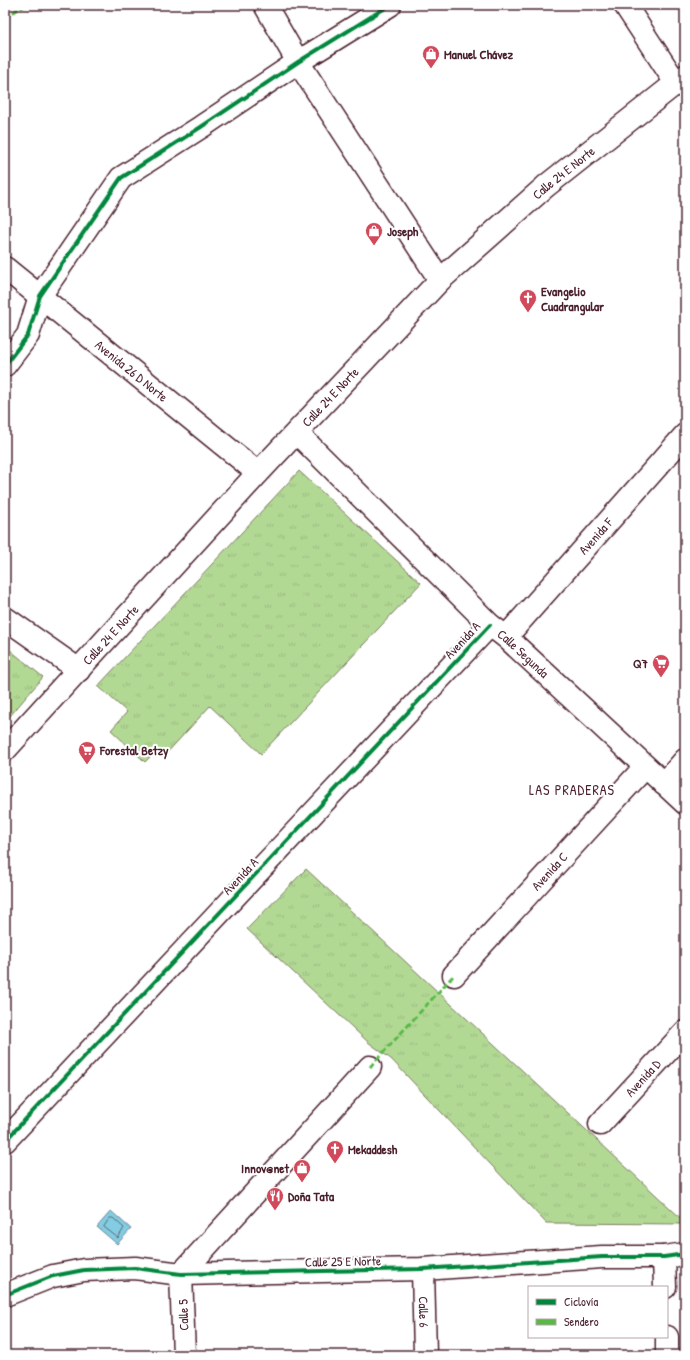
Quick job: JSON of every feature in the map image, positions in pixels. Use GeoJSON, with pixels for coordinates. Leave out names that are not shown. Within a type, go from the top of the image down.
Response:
{"type":"FeatureCollection","features":[{"type":"Feature","properties":{"kind":"street"},"geometry":{"type":"LineString","coordinates":[[265,5],[298,62],[440,280]]}},
{"type":"Feature","properties":{"kind":"street"},"geometry":{"type":"LineString","coordinates":[[5,365],[28,335],[40,296],[121,178],[298,62],[390,5]]}},
{"type":"Feature","properties":{"kind":"street"},"geometry":{"type":"LineString","coordinates":[[625,5],[680,79]]}},
{"type":"Feature","properties":{"kind":"street","name":"Calle 24 E Norte"},"geometry":{"type":"LineString","coordinates":[[5,750],[80,670],[258,473],[440,280],[546,186],[680,79]]}},
{"type":"Feature","properties":{"kind":"street","name":"Avenida 26 D Norte"},"geometry":{"type":"LineString","coordinates":[[5,268],[258,473]]}},
{"type":"Feature","properties":{"kind":"street","name":"Calle Segunda"},"geometry":{"type":"LineString","coordinates":[[297,433],[498,631],[685,803]]}},
{"type":"Feature","properties":{"kind":"street","name":"Avenida F"},"geometry":{"type":"LineString","coordinates":[[498,631],[685,436]]}},
{"type":"Feature","properties":{"kind":"street"},"geometry":{"type":"LineString","coordinates":[[5,618],[80,670]]}},
{"type":"Feature","properties":{"kind":"street","name":"Avenida A"},"geometry":{"type":"LineString","coordinates":[[5,1141],[498,631]]}},
{"type":"Feature","properties":{"kind":"street"},"geometry":{"type":"LineString","coordinates":[[664,784],[685,760]]}},
{"type":"Feature","properties":{"kind":"street","name":"Avenida C"},"geometry":{"type":"LineString","coordinates":[[454,975],[645,767]]}},
{"type":"Feature","properties":{"kind":"street","name":"Avenida D"},"geometry":{"type":"LineString","coordinates":[[600,1124],[685,1032]]}},
{"type":"Feature","properties":{"kind":"street"},"geometry":{"type":"LineString","coordinates":[[181,1274],[370,1067]]}},
{"type":"Feature","properties":{"kind":"street"},"geometry":{"type":"LineString","coordinates":[[665,1286],[675,1256]]}},
{"type":"Feature","properties":{"kind":"street","name":"Calle 25 E Norte"},"geometry":{"type":"LineString","coordinates":[[5,1295],[53,1276],[84,1270],[135,1268],[181,1274],[423,1269],[602,1257],[675,1256]]}},
{"type":"Feature","properties":{"kind":"street","name":"Calle 6"},"geometry":{"type":"LineString","coordinates":[[423,1269],[426,1355]]}},
{"type":"Feature","properties":{"kind":"street","name":"Calle 5"},"geometry":{"type":"LineString","coordinates":[[181,1274],[184,1355]]}},
{"type":"Feature","properties":{"kind":"street"},"geometry":{"type":"LineString","coordinates":[[667,1338],[667,1355]]}},
{"type":"Feature","properties":{"kind":"green space"},"geometry":{"type":"Polygon","coordinates":[[[299,471],[421,583],[261,754],[210,706],[164,756],[157,750],[145,762],[111,730],[127,712],[98,686],[299,471]]]}},
{"type":"Feature","properties":{"kind":"green space"},"geometry":{"type":"Polygon","coordinates":[[[5,646],[43,677],[5,722],[5,646]]]}},
{"type":"Feature","properties":{"kind":"green space"},"geometry":{"type":"Polygon","coordinates":[[[306,869],[685,1222],[685,1224],[546,1223],[391,1059],[368,1042],[247,929],[306,869]]]}},
{"type":"Feature","properties":{"kind":"water"},"geometry":{"type":"Polygon","coordinates":[[[111,1211],[131,1229],[117,1244],[97,1227],[111,1211]]]}},
{"type":"Feature","properties":{"kind":"marked path"},"geometry":{"type":"LineString","coordinates":[[5,17],[26,5]]}},
{"type":"Feature","properties":{"kind":"marked path"},"geometry":{"type":"LineString","coordinates":[[370,1067],[454,975]]}},
{"type":"Feature","properties":{"kind":"cycle path"},"geometry":{"type":"LineString","coordinates":[[5,365],[28,335],[40,296],[121,178],[298,62],[390,5]]}},
{"type":"Feature","properties":{"kind":"cycle path"},"geometry":{"type":"LineString","coordinates":[[5,1141],[490,625]]}},
{"type":"Feature","properties":{"kind":"cycle path"},"geometry":{"type":"LineString","coordinates":[[5,1295],[53,1276],[84,1270],[135,1268],[181,1274],[423,1269],[602,1257],[664,1257],[685,1254]]}},
{"type":"Feature","properties":{"kind":"place","name":"Manuel Chávez"},"geometry":{"type":"Point","coordinates":[431,69]}},
{"type":"Feature","properties":{"kind":"place","name":"Joseph"},"geometry":{"type":"Point","coordinates":[374,246]}},
{"type":"Feature","properties":{"kind":"place","name":"Evangelio Cuadrangular"},"geometry":{"type":"Point","coordinates":[528,313]}},
{"type":"Feature","properties":{"kind":"place","name":"Q7"},"geometry":{"type":"Point","coordinates":[661,678]}},
{"type":"Feature","properties":{"kind":"place","name":"Forestal Betzy"},"geometry":{"type":"Point","coordinates":[87,765]}},
{"type":"Feature","properties":{"kind":"place","name":"Mekaddesh"},"geometry":{"type":"Point","coordinates":[335,1164]}},
{"type":"Feature","properties":{"kind":"place","name":"Innov@net"},"geometry":{"type":"Point","coordinates":[302,1183]}},
{"type":"Feature","properties":{"kind":"place","name":"Doña Tata"},"geometry":{"type":"Point","coordinates":[275,1211]}},
{"type":"Feature","properties":{"kind":"district","name":"LAS PRADERAS"},"geometry":{"type":"Point","coordinates":[572,789]}}]}
